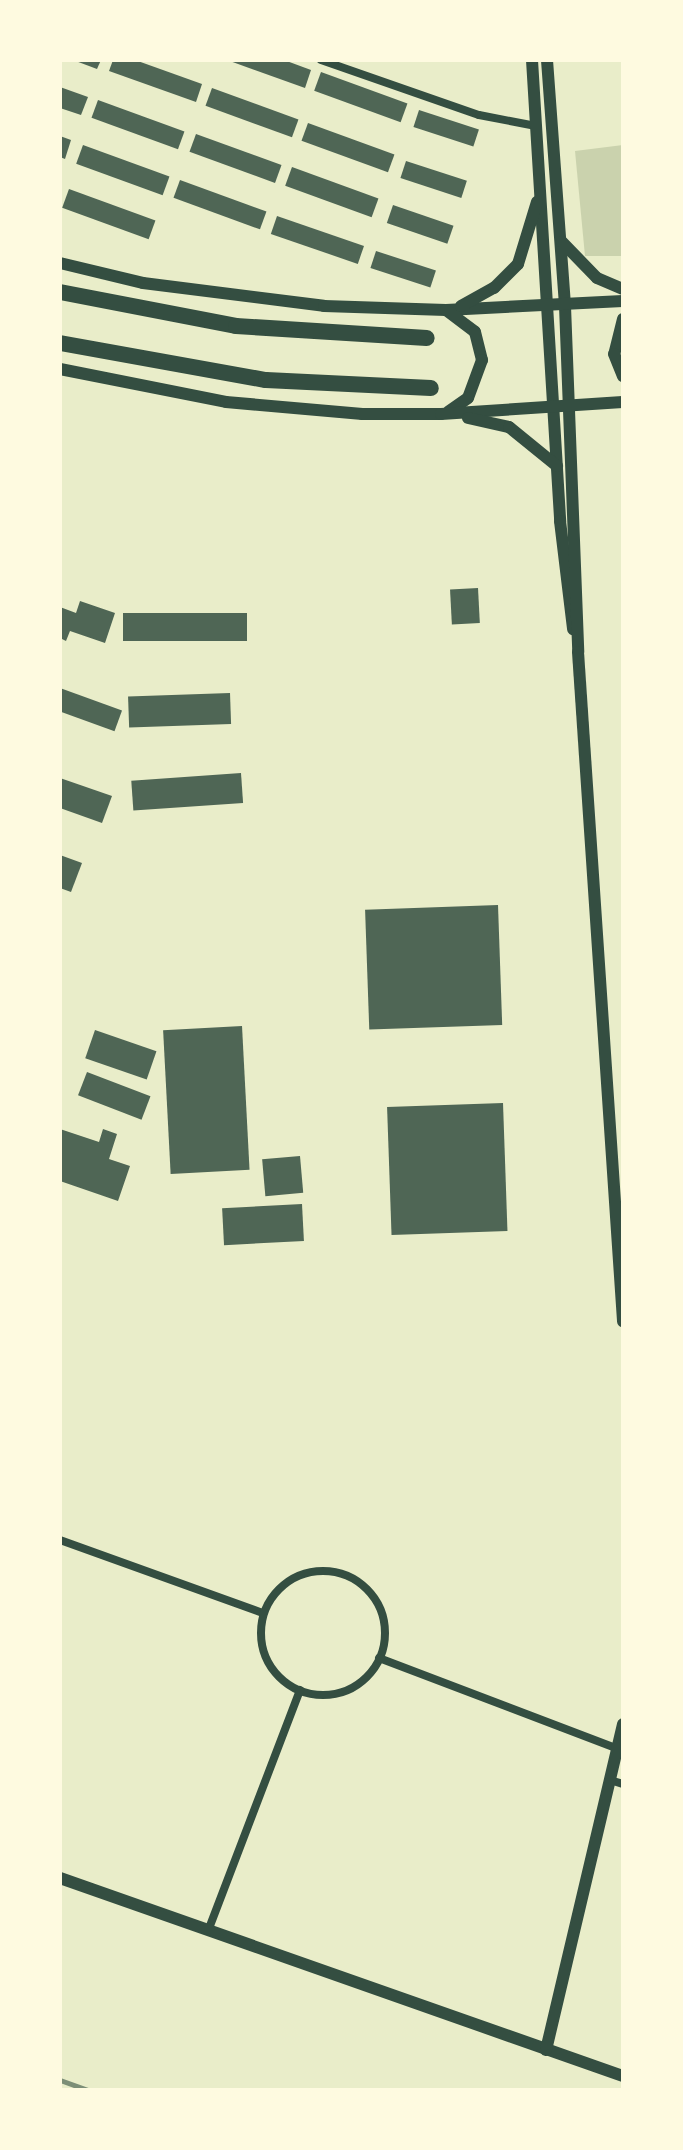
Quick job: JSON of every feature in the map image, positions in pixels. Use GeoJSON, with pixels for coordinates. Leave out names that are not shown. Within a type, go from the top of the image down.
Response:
{"type":"FeatureCollection","features":[{"type":"Feature","properties":{"kind":"highway"},"geometry":{"type":"LineString","coordinates":[[60,292],[236,326],[427,338]]}},
{"type":"Feature","properties":{"kind":"highway"},"geometry":{"type":"LineString","coordinates":[[60,343],[266,380],[431,388]]}},
{"type":"Feature","properties":{"kind":"street"},"geometry":{"type":"LineString","coordinates":[[321,60],[479,115],[536,126]]}},
{"type":"Feature","properties":{"kind":"street"},"geometry":{"type":"LineString","coordinates":[[532,60],[568,609],[578,652]]}},
{"type":"Feature","properties":{"kind":"street"},"geometry":{"type":"LineString","coordinates":[[547,60],[562,242],[578,652],[623,1321]]}},
{"type":"Feature","properties":{"kind":"street"},"geometry":{"type":"LineString","coordinates":[[446,310],[478,299],[518,264],[540,187]]}},
{"type":"Feature","properties":{"kind":"street"},"geometry":{"type":"LineString","coordinates":[[562,242],[597,278],[623,289]]}},
{"type":"Feature","properties":{"kind":"street"},"geometry":{"type":"LineString","coordinates":[[60,263],[143,283],[263,301],[446,310],[623,301]]}},
{"type":"Feature","properties":{"kind":"street"},"geometry":{"type":"LineString","coordinates":[[441,414],[468,398],[482,360],[475,332],[446,310]]}},
{"type":"Feature","properties":{"kind":"street"},"geometry":{"type":"LineString","coordinates":[[623,319],[614,354],[623,376]]}},
{"type":"Feature","properties":{"kind":"street"},"geometry":{"type":"LineString","coordinates":[[60,369],[240,404],[441,414],[623,402]]}},
{"type":"Feature","properties":{"kind":"street"},"geometry":{"type":"LineString","coordinates":[[441,414],[509,427],[557,466]]}},
{"type":"Feature","properties":{"kind":"street"},"geometry":{"type":"LineString","coordinates":[[60,1540],[263,1613]]}},
{"type":"Feature","properties":{"kind":"street"},"geometry":{"type":"LineString","coordinates":[[320,1572],[349,1577],[378,1605],[385,1625],[379,1658],[363,1680],[346,1691],[325,1695],[300,1690],[286,1683],[267,1659],[261,1630],[263,1613],[291,1580],[320,1572]]}},
{"type":"Feature","properties":{"kind":"street"},"geometry":{"type":"LineString","coordinates":[[379,1658],[618,1749]]}},
{"type":"Feature","properties":{"kind":"street"},"geometry":{"type":"LineString","coordinates":[[208,1931],[300,1690]]}},
{"type":"Feature","properties":{"kind":"street"},"geometry":{"type":"LineString","coordinates":[[546,2050],[617,1782],[618,1749],[623,1724]]}},
{"type":"Feature","properties":{"kind":"street"},"geometry":{"type":"LineString","coordinates":[[60,1878],[623,2076]]}},
{"type":"Feature","properties":{"kind":"green space"},"geometry":{"type":"Polygon","coordinates":[[[623,145],[623,256],[585,256],[575,151],[623,145]]]}},
{"type":"Feature","properties":{"kind":"building"},"geometry":{"type":"Polygon","coordinates":[[[73,60],[101,60],[97,69],[73,60]]]}},
{"type":"Feature","properties":{"kind":"building"},"geometry":{"type":"Polygon","coordinates":[[[113,60],[135,60],[202,84],[196,102],[109,71],[113,60]]]}},
{"type":"Feature","properties":{"kind":"building"},"geometry":{"type":"Polygon","coordinates":[[[227,60],[284,60],[311,70],[305,88],[227,60]]]}},
{"type":"Feature","properties":{"kind":"building"},"geometry":{"type":"Polygon","coordinates":[[[321,72],[407,103],[401,122],[314,91],[321,72]]]}},
{"type":"Feature","properties":{"kind":"building"},"geometry":{"type":"Polygon","coordinates":[[[60,87],[88,97],[81,115],[60,108],[60,87]]]}},
{"type":"Feature","properties":{"kind":"building"},"geometry":{"type":"Polygon","coordinates":[[[212,88],[298,119],[292,137],[206,106],[212,88]]]}},
{"type":"Feature","properties":{"kind":"building"},"geometry":{"type":"Polygon","coordinates":[[[98,100],[184,131],[178,149],[92,118],[98,100]]]}},
{"type":"Feature","properties":{"kind":"building"},"geometry":{"type":"Polygon","coordinates":[[[419,110],[479,129],[473,147],[413,127],[419,110]]]}},
{"type":"Feature","properties":{"kind":"building"},"geometry":{"type":"Polygon","coordinates":[[[308,123],[394,154],[388,172],[302,141],[308,123]]]}},
{"type":"Feature","properties":{"kind":"building"},"geometry":{"type":"Polygon","coordinates":[[[196,134],[282,165],[275,183],[190,152],[196,134]]]}},
{"type":"Feature","properties":{"kind":"building"},"geometry":{"type":"Polygon","coordinates":[[[60,136],[71,140],[65,159],[60,157],[60,136]]]}},
{"type":"Feature","properties":{"kind":"building"},"geometry":{"type":"Polygon","coordinates":[[[83,145],[169,176],[163,195],[76,164],[83,145]]]}},
{"type":"Feature","properties":{"kind":"building"},"geometry":{"type":"Polygon","coordinates":[[[406,161],[467,181],[461,198],[400,178],[406,161]]]}},
{"type":"Feature","properties":{"kind":"building"},"geometry":{"type":"Polygon","coordinates":[[[292,167],[378,198],[372,217],[285,186],[292,167]]]}},
{"type":"Feature","properties":{"kind":"building"},"geometry":{"type":"Polygon","coordinates":[[[180,180],[266,211],[260,229],[174,198],[180,180]]]}},
{"type":"Feature","properties":{"kind":"building"},"geometry":{"type":"Polygon","coordinates":[[[69,189],[155,220],[149,239],[62,208],[69,189]]]}},
{"type":"Feature","properties":{"kind":"building"},"geometry":{"type":"Polygon","coordinates":[[[393,205],[454,226],[447,244],[387,223],[393,205]]]}},
{"type":"Feature","properties":{"kind":"building"},"geometry":{"type":"Polygon","coordinates":[[[277,216],[364,246],[358,264],[271,234],[277,216]]]}},
{"type":"Feature","properties":{"kind":"building"},"geometry":{"type":"Polygon","coordinates":[[[376,251],[436,270],[430,288],[370,268],[376,251]]]}},
{"type":"Feature","properties":{"kind":"building"},"geometry":{"type":"Polygon","coordinates":[[[478,588],[480,623],[452,624],[450,589],[478,588]]]}},
{"type":"Feature","properties":{"kind":"building"},"geometry":{"type":"Polygon","coordinates":[[[80,601],[115,613],[105,643],[70,631],[66,641],[60,638],[60,607],[76,613],[80,601]]]}},
{"type":"Feature","properties":{"kind":"building"},"geometry":{"type":"Polygon","coordinates":[[[123,613],[247,613],[247,641],[123,641],[123,613]]]}},
{"type":"Feature","properties":{"kind":"building"},"geometry":{"type":"Polygon","coordinates":[[[60,688],[122,711],[114,731],[60,711],[60,688]]]}},
{"type":"Feature","properties":{"kind":"building"},"geometry":{"type":"Polygon","coordinates":[[[230,693],[231,724],[129,728],[128,697],[230,693]]]}},
{"type":"Feature","properties":{"kind":"building"},"geometry":{"type":"Polygon","coordinates":[[[241,773],[243,803],[133,811],[131,781],[241,773]]]}},
{"type":"Feature","properties":{"kind":"building"},"geometry":{"type":"Polygon","coordinates":[[[60,778],[112,796],[102,823],[60,808],[60,778]]]}},
{"type":"Feature","properties":{"kind":"building"},"geometry":{"type":"Polygon","coordinates":[[[60,855],[82,863],[71,892],[60,888],[60,855]]]}},
{"type":"Feature","properties":{"kind":"building"},"geometry":{"type":"Polygon","coordinates":[[[498,905],[502,1025],[369,1030],[365,910],[498,905]]]}},
{"type":"Feature","properties":{"kind":"building"},"geometry":{"type":"Polygon","coordinates":[[[242,1026],[250,1170],[171,1174],[163,1030],[242,1026]]]}},
{"type":"Feature","properties":{"kind":"building"},"geometry":{"type":"Polygon","coordinates":[[[95,1030],[156,1051],[147,1080],[85,1058],[95,1030]]]}},
{"type":"Feature","properties":{"kind":"building"},"geometry":{"type":"Polygon","coordinates":[[[87,1072],[150,1096],[142,1120],[78,1095],[87,1072]]]}},
{"type":"Feature","properties":{"kind":"building"},"geometry":{"type":"Polygon","coordinates":[[[503,1103],[507,1231],[392,1235],[387,1107],[503,1103]]]}},
{"type":"Feature","properties":{"kind":"building"},"geometry":{"type":"Polygon","coordinates":[[[60,1129],[99,1142],[103,1129],[117,1134],[109,1159],[130,1166],[118,1201],[60,1181],[60,1129]]]}},
{"type":"Feature","properties":{"kind":"building"},"geometry":{"type":"Polygon","coordinates":[[[300,1156],[303,1193],[265,1196],[262,1159],[300,1156]]]}},
{"type":"Feature","properties":{"kind":"building"},"geometry":{"type":"Polygon","coordinates":[[[302,1204],[304,1241],[224,1245],[222,1208],[302,1204]]]}},
{"type":"Feature","properties":{"kind":"railway"},"geometry":{"type":"LineString","coordinates":[[60,2080],[87,2090]]}}]}
